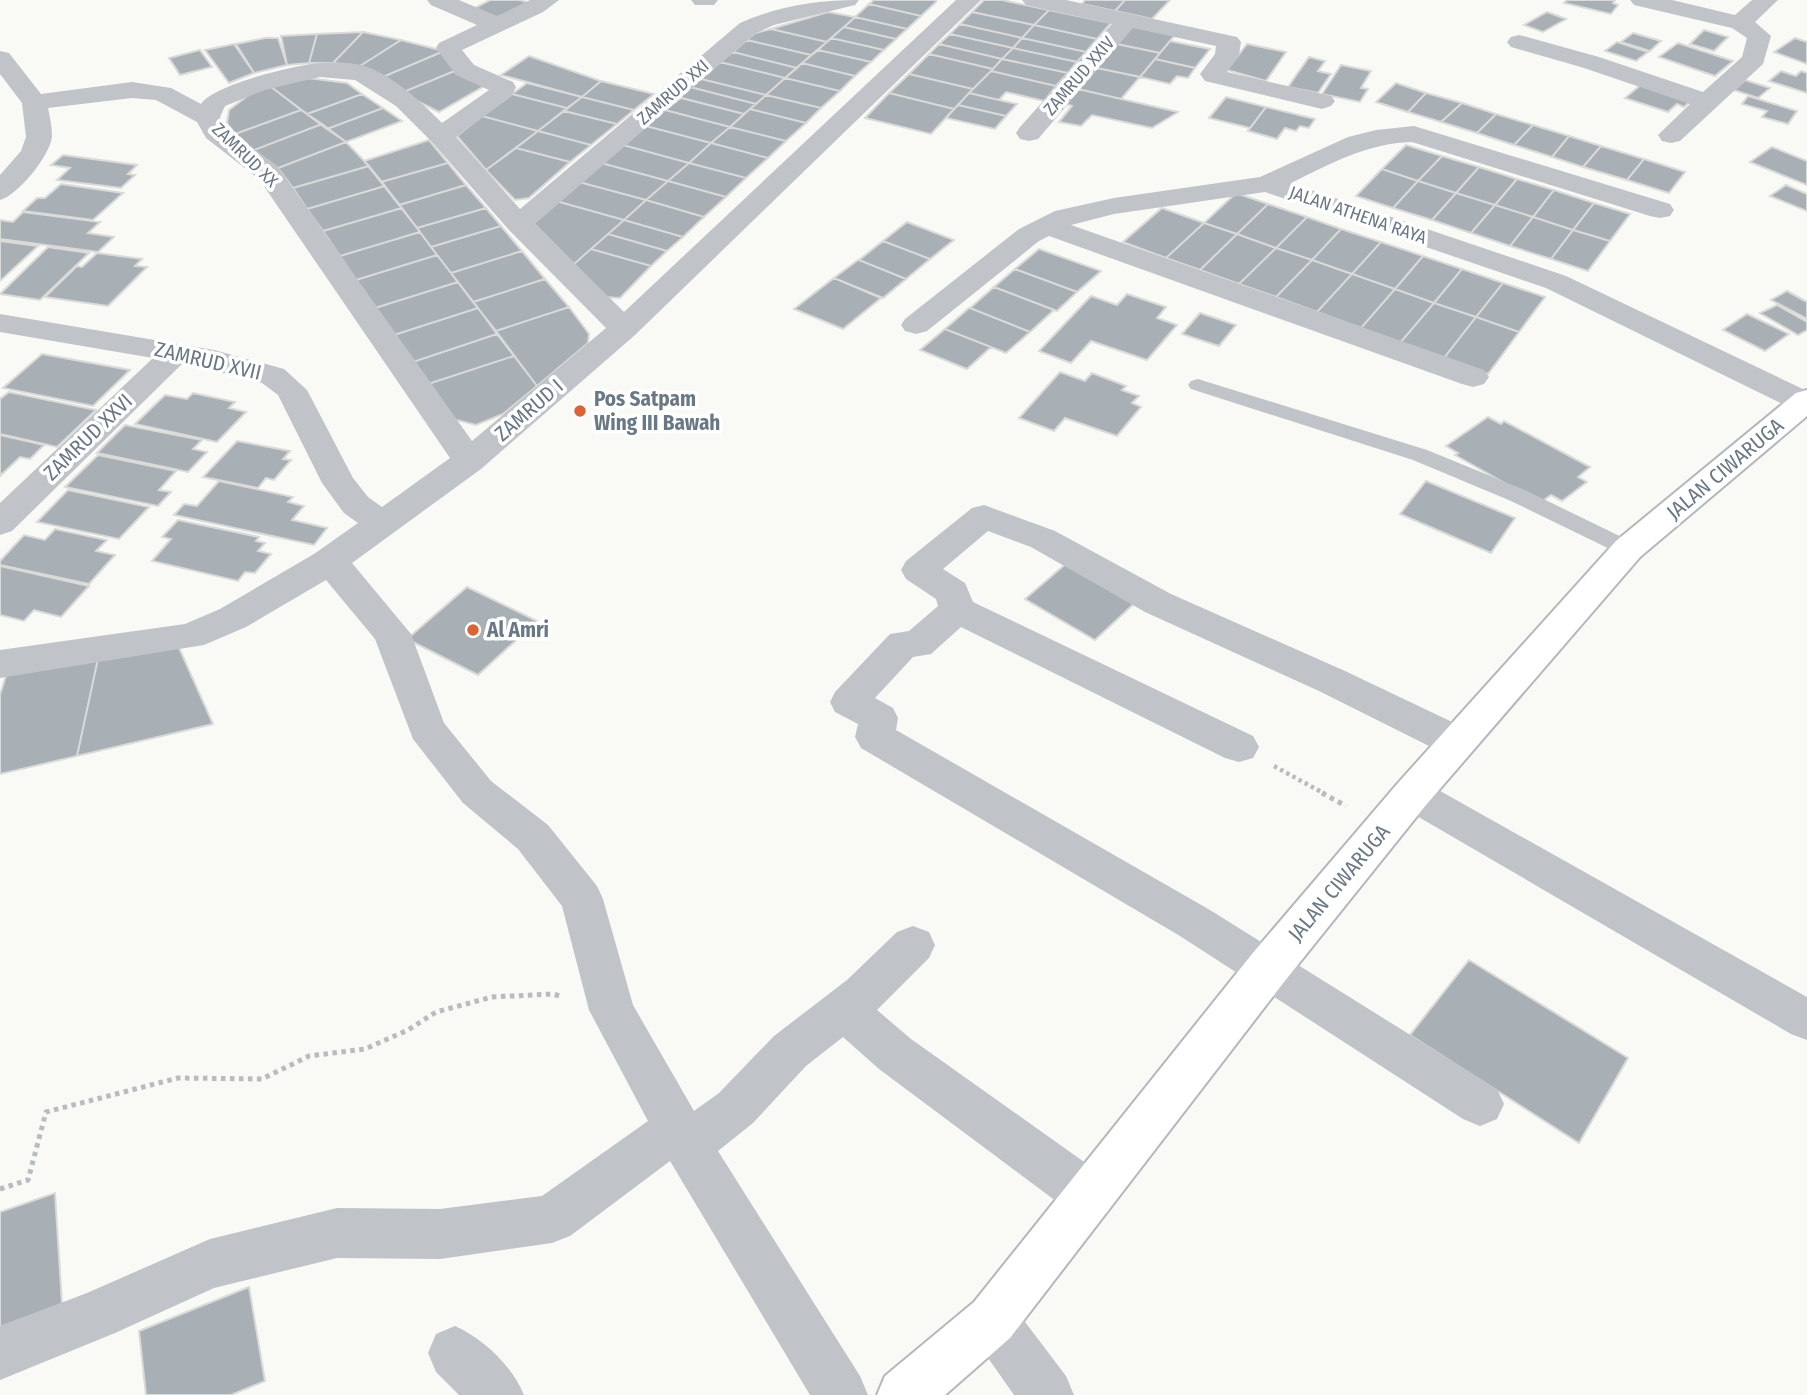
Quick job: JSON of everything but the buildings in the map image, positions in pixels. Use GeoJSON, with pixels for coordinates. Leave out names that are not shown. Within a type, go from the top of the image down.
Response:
{"type":"FeatureCollection","features":[{"type":"Feature","properties":{"kind":"street"},"geometry":{"type":"LineString","coordinates":[[439,0],[495,24]]}},
{"type":"Feature","properties":{"kind":"street"},"geometry":{"type":"LineString","coordinates":[[442,135],[503,91],[504,87],[465,70],[447,49],[495,24],[522,16],[547,0]]}},
{"type":"Feature","properties":{"kind":"street","name":"ZAMRUD XXI"},"geometry":{"type":"LineString","coordinates":[[519,224],[748,28],[766,20],[847,0]]}},
{"type":"Feature","properties":{"kind":"street","name":"ZAMRUD I"},"geometry":{"type":"LineString","coordinates":[[0,664],[191,636],[233,618],[327,563],[470,461],[624,329],[969,0]]}},
{"type":"Feature","properties":{"kind":"street"},"geometry":{"type":"LineString","coordinates":[[1034,0],[1229,42],[1227,55],[1212,74],[1214,76],[1322,101]]}},
{"type":"Feature","properties":{"kind":"street"},"geometry":{"type":"LineString","coordinates":[[1642,0],[1740,23],[1759,36],[1754,59],[1671,135]]}},
{"type":"Feature","properties":{"kind":"street"},"geometry":{"type":"LineString","coordinates":[[1740,23],[1766,0]]}},
{"type":"Feature","properties":{"kind":"street","name":"ZAMRUD XXIV"},"geometry":{"type":"LineString","coordinates":[[1029,133],[1128,20]]}},
{"type":"Feature","properties":{"kind":"street"},"geometry":{"type":"LineString","coordinates":[[1519,42],[1590,62],[1709,102]]}},
{"type":"Feature","properties":{"kind":"street"},"geometry":{"type":"LineString","coordinates":[[0,58],[35,102],[39,137],[34,153],[0,192]]}},
{"type":"Feature","properties":{"kind":"street","name":"ZAMRUD XX"},"geometry":{"type":"LineString","coordinates":[[470,461],[269,173],[215,132],[207,117],[215,101],[257,84],[320,70],[361,73],[405,101],[442,135],[519,224],[624,329]]}},
{"type":"Feature","properties":{"kind":"street"},"geometry":{"type":"LineString","coordinates":[[35,102],[132,90],[162,93],[207,117]]}},
{"type":"Feature","properties":{"kind":"street"},"geometry":{"type":"LineString","coordinates":[[1267,184],[1368,138],[1392,133],[1414,134],[1660,210]]}},
{"type":"Feature","properties":{"kind":"street","name":"JALAN ATHENA RAYA"},"geometry":{"type":"LineString","coordinates":[[916,325],[1029,235],[1065,217],[1267,184],[1556,282],[1806,401]]}},
{"type":"Feature","properties":{"kind":"street"},"geometry":{"type":"LineString","coordinates":[[1048,226],[1474,377]]}},
{"type":"Feature","properties":{"kind":"street","name":"ZAMRUD XVII"},"geometry":{"type":"LineString","coordinates":[[0,323],[177,352],[255,369],[273,376],[291,390],[339,482],[356,505],[383,524]]}},
{"type":"Feature","properties":{"kind":"street","name":"ZAMRUD XXVI"},"geometry":{"type":"LineString","coordinates":[[0,523],[177,352]]}},
{"type":"Feature","properties":{"kind":"street","name":"JALAN CIWARUGA"},"geometry":{"type":"LineString","coordinates":[[910,1393],[992,1320],[1268,968],[1412,793],[1628,548],[1806,401]]}},
{"type":"Feature","properties":{"kind":"street"},"geometry":{"type":"LineString","coordinates":[[1239,747],[1135,699],[1042,650],[957,610],[952,592],[919,570],[984,516],[1043,539],[1158,603],[1332,681],[1457,742]]}},
{"type":"Feature","properties":{"kind":"street"},"geometry":{"type":"LineString","coordinates":[[327,563],[337,569],[392,634],[427,729],[477,792],[533,837],[582,899],[612,1010],[682,1136],[841,1395]]}},
{"type":"Feature","properties":{"kind":"street"},"geometry":{"type":"LineString","coordinates":[[957,610],[918,644],[904,644],[849,702],[879,718],[874,737],[1045,834],[1268,968],[1304,994],[1480,1104]]}},
{"type":"Feature","properties":{"kind":"street"},"geometry":{"type":"LineString","coordinates":[[1412,793],[1807,1020]]}},
{"type":"Feature","properties":{"kind":"street"},"geometry":{"type":"LineString","coordinates":[[0,1353],[97,1315],[210,1264],[261,1251],[337,1233],[440,1234],[552,1219],[682,1136],[736,1108],[790,1051],[863,994],[913,945]]}},
{"type":"Feature","properties":{"kind":"street"},"geometry":{"type":"LineString","coordinates":[[843,1009],[895,1054],[1090,1196]]}},
{"type":"Feature","properties":{"kind":"street"},"geometry":{"type":"LineString","coordinates":[[992,1320],[1047,1395]]}},
{"type":"Feature","properties":{"kind":"street"},"geometry":{"type":"LineString","coordinates":[[455,1353],[497,1395]]}},
{"type":"Feature","properties":{"kind":"lane"},"geometry":{"type":"LineString","coordinates":[[1198,385],[1420,455],[1519,496],[1628,548]]}},
{"type":"Feature","properties":{"kind":"path"},"geometry":{"type":"LineString","coordinates":[[1239,747],[1328,796]]}},
{"type":"Feature","properties":{"kind":"path"},"geometry":{"type":"LineString","coordinates":[[0,1189],[28,1180],[46,1112],[178,1078],[262,1079],[309,1056],[365,1049],[408,1030],[436,1012],[492,997],[553,994],[612,1010]]}},
{"type":"Feature","properties":{"kind":"place","name":"Pos Satpam Wing III Bawah"},"geometry":{"type":"Point","coordinates":[580,411]}},
{"type":"Feature","properties":{"kind":"place","name":"Al Amri"},"geometry":{"type":"Point","coordinates":[473,630]}}]}
